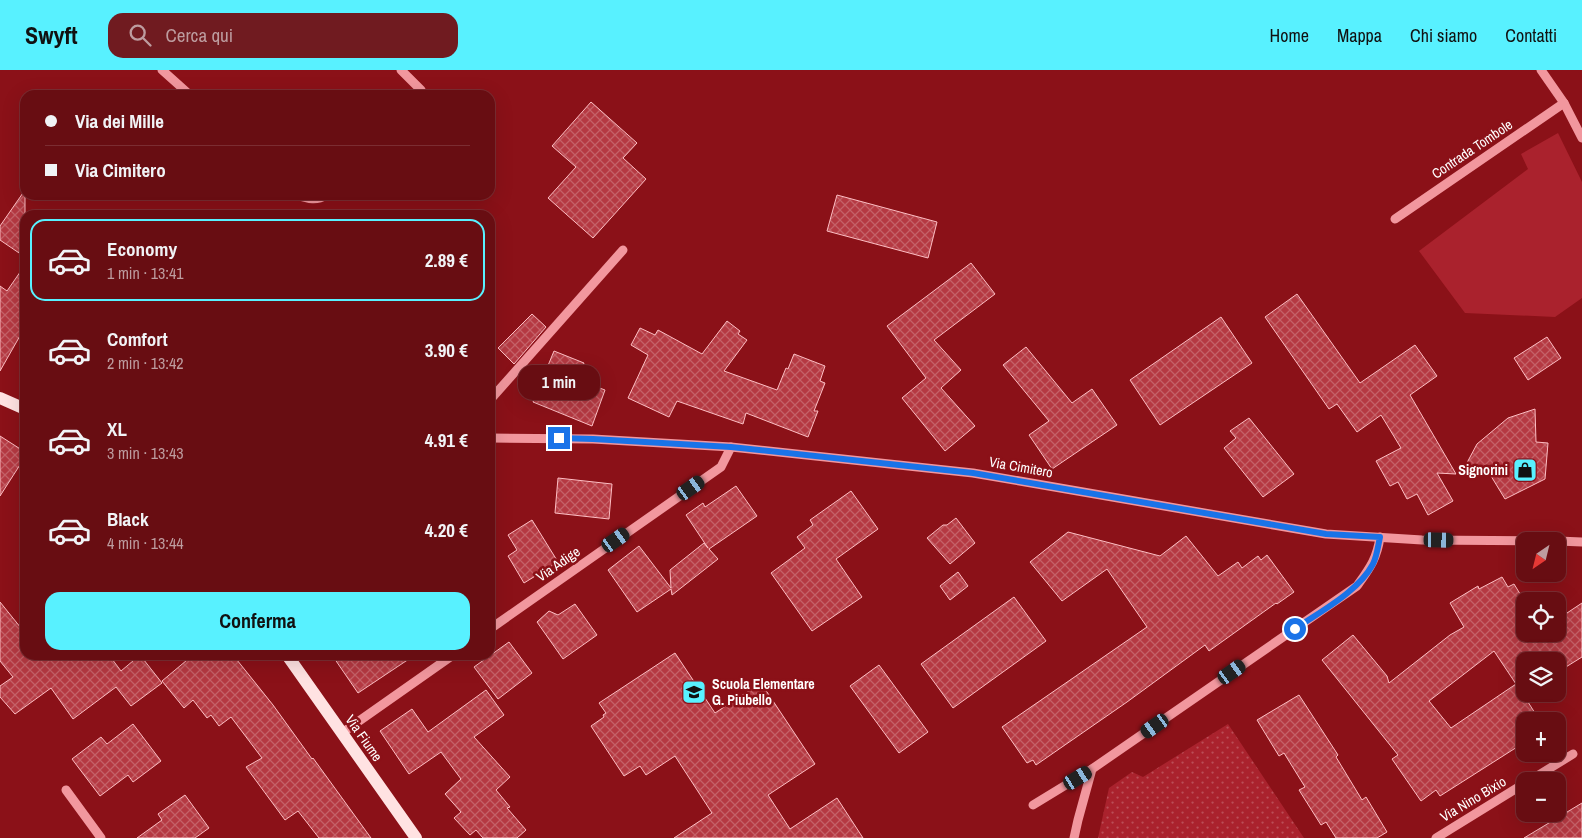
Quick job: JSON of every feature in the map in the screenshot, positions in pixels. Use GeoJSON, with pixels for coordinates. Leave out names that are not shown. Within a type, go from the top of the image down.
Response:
{"type":"FeatureCollection","features":[{"type":"Feature","properties":{"kind":"main road"},"geometry":{"type":"LineString","coordinates":[[0,398],[20,407]]}},
{"type":"Feature","properties":{"kind":"main road","name":"Via Fiume"},"geometry":{"type":"LineString","coordinates":[[290,660],[416,838]]}},
{"type":"Feature","properties":{"kind":"street"},"geometry":{"type":"LineString","coordinates":[[162,70],[184,90]]}},
{"type":"Feature","properties":{"kind":"street"},"geometry":{"type":"LineString","coordinates":[[400,70],[421,90]]}},
{"type":"Feature","properties":{"kind":"street"},"geometry":{"type":"LineString","coordinates":[[1541,70],[1564,103],[1582,138]]}},
{"type":"Feature","properties":{"kind":"street","name":"Contrada Tombole"},"geometry":{"type":"LineString","coordinates":[[1395,219],[1564,103]]}},
{"type":"Feature","properties":{"kind":"street"},"geometry":{"type":"LineString","coordinates":[[495,394],[623,250]]}},
{"type":"Feature","properties":{"kind":"street","name":"Via Cimitero"},"geometry":{"type":"LineString","coordinates":[[495,438],[593,439],[731,447],[973,473],[1326,534],[1422,540],[1516,541]]}},
{"type":"Feature","properties":{"kind":"street","name":"Via Adige"},"geometry":{"type":"LineString","coordinates":[[495,625],[721,467],[731,447]]}},
{"type":"Feature","properties":{"kind":"street"},"geometry":{"type":"LineString","coordinates":[[1033,805],[1092,769],[1357,586],[1373,564],[1380,537]]}},
{"type":"Feature","properties":{"kind":"street"},"geometry":{"type":"LineString","coordinates":[[1566,541],[1582,542]]}},
{"type":"Feature","properties":{"kind":"street"},"geometry":{"type":"LineString","coordinates":[[342,734],[446,660]]}},
{"type":"Feature","properties":{"kind":"street","name":"Via Nino Bixio"},"geometry":{"type":"LineString","coordinates":[[1543,772],[1573,754]]}},
{"type":"Feature","properties":{"kind":"street"},"geometry":{"type":"LineString","coordinates":[[1074,838],[1092,769]]}},
{"type":"Feature","properties":{"kind":"street","name":"Via Nino Bixio"},"geometry":{"type":"LineString","coordinates":[[1436,838],[1516,789]]}},
{"type":"Feature","properties":{"kind":"street"},"geometry":{"type":"LineString","coordinates":[[66,790],[101,838]]}},
{"type":"Feature","properties":{"kind":"shaded area"},"geometry":{"type":"Polygon","coordinates":[[[1558,133],[1582,182],[1582,298],[1555,317],[1465,313],[1419,251],[1528,169],[1521,154],[1558,133]]]}},
{"type":"Feature","properties":{"kind":"shaded area"},"geometry":{"type":"Polygon","coordinates":[[[1228,724],[1304,838],[1098,838],[1109,788],[1132,772],[1143,777],[1228,724]]]}},
{"type":"Feature","properties":{"kind":"building"},"geometry":{"type":"Polygon","coordinates":[[[591,102],[637,143],[623,158],[646,179],[593,238],[548,198],[576,167],[552,146],[591,102]]]}},
{"type":"Feature","properties":{"kind":"building"},"geometry":{"type":"Polygon","coordinates":[[[837,195],[937,222],[928,258],[827,231],[837,195]]]}},
{"type":"Feature","properties":{"kind":"building"},"geometry":{"type":"Polygon","coordinates":[[[20,197],[20,200],[25,200],[25,210],[20,210],[20,254],[0,240],[0,226],[20,197]]]}},
{"type":"Feature","properties":{"kind":"building"},"geometry":{"type":"Polygon","coordinates":[[[971,263],[995,294],[934,340],[961,370],[941,388],[975,426],[945,451],[902,398],[926,378],[887,326],[971,263]]]}},
{"type":"Feature","properties":{"kind":"building"},"geometry":{"type":"Polygon","coordinates":[[[20,272],[20,336],[0,371],[0,286],[7,291],[20,272]]]}},
{"type":"Feature","properties":{"kind":"building"},"geometry":{"type":"Polygon","coordinates":[[[1297,294],[1360,383],[1415,345],[1437,376],[1410,395],[1456,474],[1437,473],[1453,501],[1428,515],[1417,494],[1407,499],[1398,482],[1390,486],[1376,461],[1401,448],[1381,415],[1357,432],[1337,404],[1329,409],[1265,317],[1297,294]]]}},
{"type":"Feature","properties":{"kind":"building"},"geometry":{"type":"Polygon","coordinates":[[[532,314],[546,327],[514,364],[498,348],[532,314]]]}},
{"type":"Feature","properties":{"kind":"building"},"geometry":{"type":"Polygon","coordinates":[[[1221,317],[1252,363],[1160,425],[1130,380],[1221,317]]]}},
{"type":"Feature","properties":{"kind":"building"},"geometry":{"type":"Polygon","coordinates":[[[727,321],[740,331],[738,334],[747,340],[724,371],[777,390],[794,354],[825,366],[820,381],[825,383],[814,411],[818,411],[808,437],[746,413],[743,424],[677,401],[669,417],[628,398],[648,355],[631,345],[640,328],[655,335],[658,330],[702,354],[727,321]]]}},
{"type":"Feature","properties":{"kind":"building"},"geometry":{"type":"Polygon","coordinates":[[[1547,337],[1561,358],[1528,380],[1514,358],[1547,337]]]}},
{"type":"Feature","properties":{"kind":"building"},"geometry":{"type":"Polygon","coordinates":[[[1026,347],[1072,403],[1092,389],[1117,425],[1052,469],[1029,435],[1049,421],[1003,365],[1026,347]]]}},
{"type":"Feature","properties":{"kind":"building"},"geometry":{"type":"Polygon","coordinates":[[[554,351],[584,363],[578,380],[605,390],[592,426],[533,402],[554,351]]]}},
{"type":"Feature","properties":{"kind":"building"},"geometry":{"type":"Polygon","coordinates":[[[1535,409],[1536,442],[1548,443],[1545,479],[1505,499],[1491,476],[1461,474],[1477,444],[1508,418],[1535,409]]]}},
{"type":"Feature","properties":{"kind":"building"},"geometry":{"type":"Polygon","coordinates":[[[1249,418],[1294,474],[1263,497],[1224,448],[1236,438],[1230,431],[1249,418]]]}},
{"type":"Feature","properties":{"kind":"building"},"geometry":{"type":"Polygon","coordinates":[[[0,436],[20,449],[20,465],[0,496],[0,436]]]}},
{"type":"Feature","properties":{"kind":"building"},"geometry":{"type":"Polygon","coordinates":[[[558,478],[612,484],[609,519],[555,513],[558,478]]]}},
{"type":"Feature","properties":{"kind":"building"},"geometry":{"type":"Polygon","coordinates":[[[736,486],[757,516],[709,549],[718,559],[672,595],[671,589],[637,612],[608,570],[639,546],[671,588],[670,570],[704,543],[708,548],[686,515],[703,503],[705,507],[736,486]]]}},
{"type":"Feature","properties":{"kind":"building"},"geometry":{"type":"Polygon","coordinates":[[[851,491],[878,529],[836,559],[862,597],[812,631],[771,573],[805,548],[797,537],[813,525],[810,520],[851,491]]]}},
{"type":"Feature","properties":{"kind":"building"},"geometry":{"type":"Polygon","coordinates":[[[956,518],[975,543],[950,564],[927,538],[943,525],[947,525],[956,518]]]}},
{"type":"Feature","properties":{"kind":"building"},"geometry":{"type":"Polygon","coordinates":[[[532,520],[558,562],[524,583],[508,556],[517,550],[508,535],[532,520]]]}},
{"type":"Feature","properties":{"kind":"building"},"geometry":{"type":"Polygon","coordinates":[[[1068,532],[1160,556],[1186,536],[1218,576],[1238,562],[1242,568],[1258,556],[1261,560],[1267,555],[1294,592],[1209,651],[1205,645],[1036,765],[1033,760],[1027,763],[1002,727],[1147,627],[1107,569],[1062,601],[1030,562],[1068,532]]]}},
{"type":"Feature","properties":{"kind":"building"},"geometry":{"type":"Polygon","coordinates":[[[958,572],[968,586],[950,600],[940,586],[958,572]]]}},
{"type":"Feature","properties":{"kind":"building"},"geometry":{"type":"Polygon","coordinates":[[[1502,577],[1508,587],[1514,584],[1519,592],[1516,592],[1516,642],[1566,642],[1566,614],[1582,603],[1582,657],[1566,667],[1566,652],[1516,652],[1516,684],[1516,702],[1528,702],[1534,712],[1516,712],[1516,748],[1440,796],[1436,790],[1421,801],[1392,759],[1398,755],[1322,660],[1353,635],[1387,676],[1389,683],[1450,635],[1464,627],[1450,603],[1478,586],[1479,589],[1502,577]],[[1494,651],[1429,701],[1451,728],[1516,684],[1494,651]]]}},
{"type":"Feature","properties":{"kind":"building"},"geometry":{"type":"Polygon","coordinates":[[[1014,597],[1046,641],[953,708],[921,664],[1014,597]]]}},
{"type":"Feature","properties":{"kind":"building"},"geometry":{"type":"Polygon","coordinates":[[[0,602],[20,627],[20,660],[113,660],[121,671],[134,660],[144,660],[162,683],[131,706],[116,687],[73,719],[51,688],[15,714],[0,697],[0,686],[13,677],[0,661],[0,602]]]}},
{"type":"Feature","properties":{"kind":"building"},"geometry":{"type":"Polygon","coordinates":[[[575,604],[597,635],[563,659],[537,622],[549,611],[558,615],[575,604]]]}},
{"type":"Feature","properties":{"kind":"building"},"geometry":{"type":"Polygon","coordinates":[[[509,642],[532,673],[498,699],[474,667],[484,660],[495,660],[495,652],[509,642]]]}},
{"type":"Feature","properties":{"kind":"building"},"geometry":{"type":"Polygon","coordinates":[[[675,653],[715,713],[761,683],[815,764],[768,795],[790,829],[837,798],[863,838],[674,838],[712,813],[675,756],[646,775],[640,766],[624,776],[591,726],[604,717],[603,715],[606,713],[599,703],[675,653]]]}},
{"type":"Feature","properties":{"kind":"building"},"geometry":{"type":"Polygon","coordinates":[[[187,660],[237,660],[313,758],[371,838],[319,838],[298,811],[285,820],[246,767],[262,758],[231,717],[219,726],[211,715],[207,718],[193,700],[184,708],[162,681],[187,660]]]}},
{"type":"Feature","properties":{"kind":"building"},"geometry":{"type":"Polygon","coordinates":[[[335,660],[408,660],[358,693],[335,660]]]}},
{"type":"Feature","properties":{"kind":"building"},"geometry":{"type":"Polygon","coordinates":[[[879,665],[928,732],[899,753],[850,686],[879,665]]]}},
{"type":"Feature","properties":{"kind":"building"},"geometry":{"type":"Polygon","coordinates":[[[486,690],[504,715],[474,737],[510,777],[496,790],[510,807],[507,808],[526,830],[517,838],[483,838],[476,830],[470,835],[454,818],[461,812],[445,794],[461,779],[441,752],[409,774],[380,731],[412,709],[428,732],[486,690]]]}},
{"type":"Feature","properties":{"kind":"building"},"geometry":{"type":"Polygon","coordinates":[[[1299,695],[1338,755],[1336,757],[1362,800],[1366,797],[1387,832],[1377,838],[1336,838],[1326,822],[1321,825],[1299,790],[1305,787],[1284,753],[1279,756],[1257,720],[1299,695]]]}},
{"type":"Feature","properties":{"kind":"building"},"geometry":{"type":"Polygon","coordinates":[[[133,724],[161,761],[133,782],[128,775],[100,796],[72,759],[101,737],[107,744],[133,724]]]}},
{"type":"Feature","properties":{"kind":"building"},"geometry":{"type":"Polygon","coordinates":[[[185,795],[209,828],[195,838],[137,838],[162,820],[158,814],[185,795]]]}},
{"type":"Feature","properties":{"kind":"building"},"geometry":{"type":"Polygon","coordinates":[[[1582,803],[1582,838],[1524,838],[1551,822],[1566,822],[1566,813],[1582,803]]]}},
{"type":"Feature","properties":{"kind":"place","name":"Signorini"},"geometry":{"type":"Point","coordinates":[1525,470]}},
{"type":"Feature","properties":{"kind":"place","name":"Scuola Elementare G. Piubello"},"geometry":{"type":"Point","coordinates":[694,692]}},
{"type":"Feature","properties":{"kind":"route"},"geometry":{"type":"LineString","coordinates":[[559,438],[731,447],[973,473],[1326,534],[1380,537],[1373,564],[1357,586],[1295,629]]}}]}
